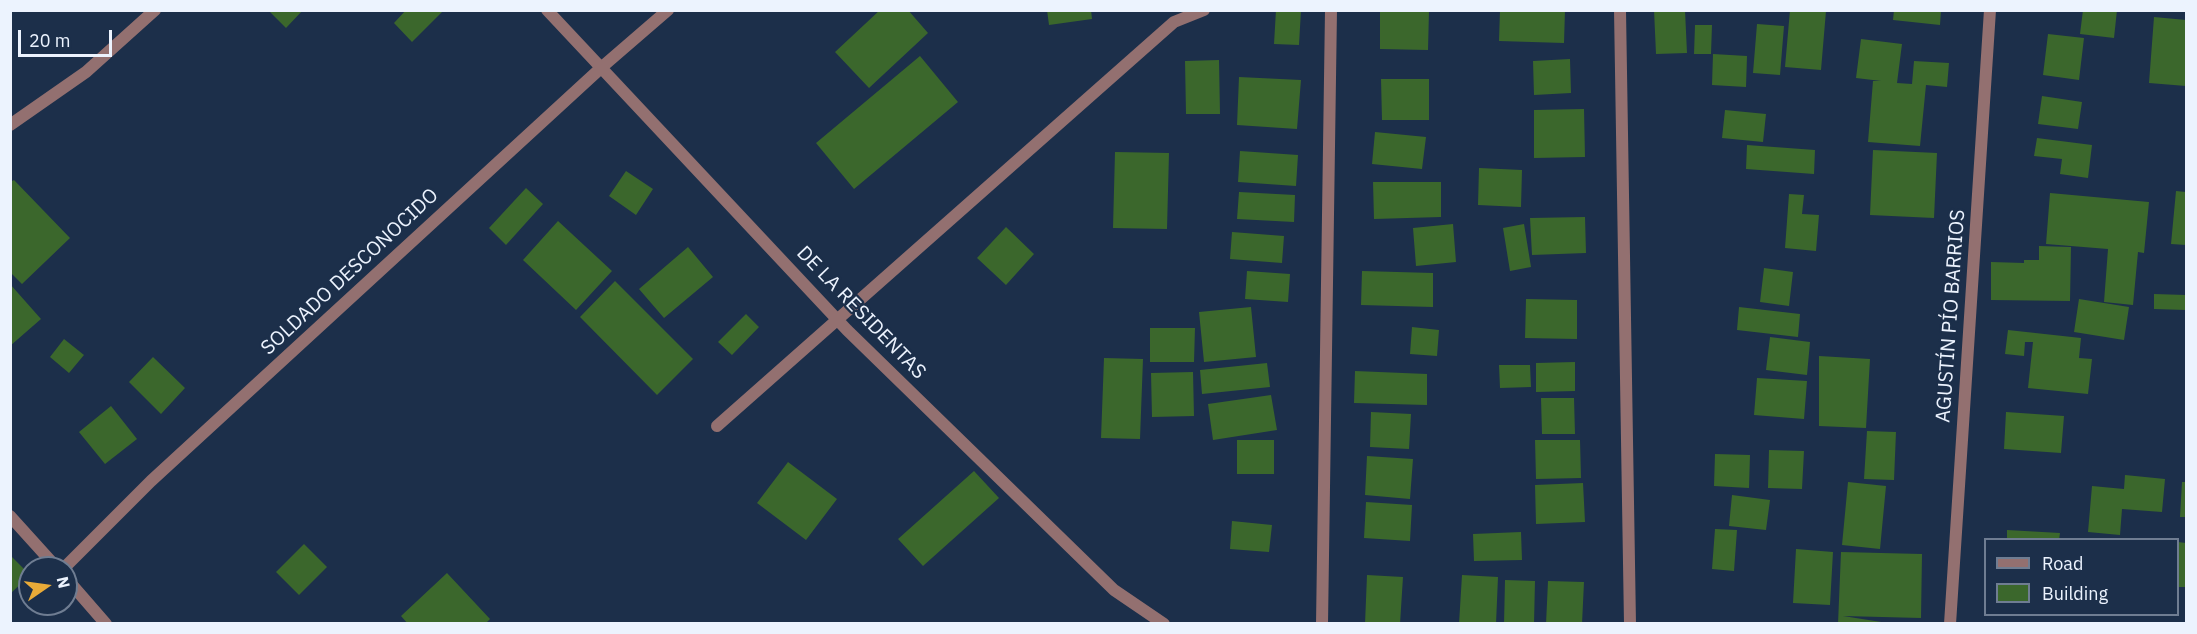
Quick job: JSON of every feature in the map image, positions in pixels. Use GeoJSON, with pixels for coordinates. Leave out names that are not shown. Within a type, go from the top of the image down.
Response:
{"type":"FeatureCollection","features":[{"type":"Feature","properties":{"kind":"street"},"geometry":{"type":"LineString","coordinates":[[10,125],[86,72],[155,10]]}},
{"type":"Feature","properties":{"kind":"street","name":"DE LA RESIDENTAS"},"geometry":{"type":"LineString","coordinates":[[547,10],[838,320],[1114,590],[1164,624]]}},
{"type":"Feature","properties":{"kind":"street","name":"SOLDADO DESCONOCIDO"},"geometry":{"type":"LineString","coordinates":[[76,556],[151,481],[668,10]]}},
{"type":"Feature","properties":{"kind":"street"},"geometry":{"type":"LineString","coordinates":[[717,426],[1174,22],[1203,10]]}},
{"type":"Feature","properties":{"kind":"street"},"geometry":{"type":"LineString","coordinates":[[1322,624],[1331,10]]}},
{"type":"Feature","properties":{"kind":"street"},"geometry":{"type":"LineString","coordinates":[[1620,10],[1630,624]]}},
{"type":"Feature","properties":{"kind":"street","name":"AGUSTÍN PÍO BARRIOS"},"geometry":{"type":"LineString","coordinates":[[1950,624],[1990,10]]}},
{"type":"Feature","properties":{"kind":"street"},"geometry":{"type":"LineString","coordinates":[[10,516],[46,556]]}},
{"type":"Feature","properties":{"kind":"street"},"geometry":{"type":"LineString","coordinates":[[78,592],[106,624]]}},
{"type":"Feature","properties":{"kind":"building"},"geometry":{"type":"Polygon","coordinates":[[[268,10],[303,10],[286,28],[268,10]]]}},
{"type":"Feature","properties":{"kind":"building"},"geometry":{"type":"Polygon","coordinates":[[[406,10],[444,10],[412,42],[394,23],[406,10]]]}},
{"type":"Feature","properties":{"kind":"building"},"geometry":{"type":"Polygon","coordinates":[[[880,10],[908,10],[928,33],[869,88],[835,52],[880,10]]]}},
{"type":"Feature","properties":{"kind":"building"},"geometry":{"type":"Polygon","coordinates":[[[1047,10],[1091,10],[1092,19],[1049,25],[1047,10]]]}},
{"type":"Feature","properties":{"kind":"building"},"geometry":{"type":"Polygon","coordinates":[[[1276,10],[1301,10],[1299,45],[1274,44],[1276,10]]]}},
{"type":"Feature","properties":{"kind":"building"},"geometry":{"type":"Polygon","coordinates":[[[1380,10],[1429,11],[1428,50],[1380,49],[1380,10]]]}},
{"type":"Feature","properties":{"kind":"building"},"geometry":{"type":"Polygon","coordinates":[[[1500,10],[1565,10],[1564,43],[1499,41],[1500,10]]]}},
{"type":"Feature","properties":{"kind":"building"},"geometry":{"type":"Polygon","coordinates":[[[1654,10],[1685,10],[1687,53],[1656,54],[1654,10]]]}},
{"type":"Feature","properties":{"kind":"building"},"geometry":{"type":"Polygon","coordinates":[[[1790,10],[1826,11],[1821,70],[1785,67],[1790,10]]]}},
{"type":"Feature","properties":{"kind":"building"},"geometry":{"type":"Polygon","coordinates":[[[1894,10],[1941,10],[1940,25],[1893,20],[1894,10]]]}},
{"type":"Feature","properties":{"kind":"building"},"geometry":{"type":"Polygon","coordinates":[[[2083,10],[2117,10],[2114,38],[2080,34],[2083,10]]]}},
{"type":"Feature","properties":{"kind":"building"},"geometry":{"type":"Polygon","coordinates":[[[2154,17],[2186,20],[2186,86],[2149,83],[2154,17]]]}},
{"type":"Feature","properties":{"kind":"building"},"geometry":{"type":"Polygon","coordinates":[[[1757,24],[1784,26],[1780,75],[1753,73],[1757,24]]]}},
{"type":"Feature","properties":{"kind":"building"},"geometry":{"type":"Polygon","coordinates":[[[1695,25],[1712,25],[1711,54],[1694,54],[1695,25]]]}},
{"type":"Feature","properties":{"kind":"building"},"geometry":{"type":"Polygon","coordinates":[[[2048,34],[2084,38],[2079,80],[2043,75],[2048,34]]]}},
{"type":"Feature","properties":{"kind":"building"},"geometry":{"type":"Polygon","coordinates":[[[1861,39],[1902,44],[1897,83],[1912,84],[1914,61],[1949,63],[1947,87],[1926,85],[1920,146],[1868,142],[1873,81],[1881,81],[1856,78],[1861,39]]]}},
{"type":"Feature","properties":{"kind":"building"},"geometry":{"type":"Polygon","coordinates":[[[1713,54],[1747,56],[1746,87],[1712,85],[1713,54]]]}},
{"type":"Feature","properties":{"kind":"building"},"geometry":{"type":"Polygon","coordinates":[[[920,56],[958,102],[854,189],[816,143],[920,56]]]}},
{"type":"Feature","properties":{"kind":"building"},"geometry":{"type":"Polygon","coordinates":[[[1570,59],[1571,93],[1534,95],[1533,61],[1570,59]]]}},
{"type":"Feature","properties":{"kind":"building"},"geometry":{"type":"Polygon","coordinates":[[[1219,60],[1220,114],[1186,114],[1185,61],[1219,60]]]}},
{"type":"Feature","properties":{"kind":"building"},"geometry":{"type":"Polygon","coordinates":[[[1239,77],[1301,80],[1297,129],[1237,125],[1239,77]]]}},
{"type":"Feature","properties":{"kind":"building"},"geometry":{"type":"Polygon","coordinates":[[[1381,79],[1429,79],[1429,120],[1382,120],[1381,79]]]}},
{"type":"Feature","properties":{"kind":"building"},"geometry":{"type":"Polygon","coordinates":[[[2042,96],[2082,102],[2078,129],[2038,124],[2042,96]]]}},
{"type":"Feature","properties":{"kind":"building"},"geometry":{"type":"Polygon","coordinates":[[[1584,109],[1585,157],[1534,158],[1534,110],[1584,109]]]}},
{"type":"Feature","properties":{"kind":"building"},"geometry":{"type":"Polygon","coordinates":[[[1725,110],[1766,114],[1763,142],[1722,138],[1725,110]]]}},
{"type":"Feature","properties":{"kind":"building"},"geometry":{"type":"Polygon","coordinates":[[[1375,132],[1426,137],[1422,169],[1372,164],[1375,132]]]}},
{"type":"Feature","properties":{"kind":"building"},"geometry":{"type":"Polygon","coordinates":[[[2037,138],[2092,145],[2088,178],[2060,174],[2062,159],[2034,156],[2037,138]]]}},
{"type":"Feature","properties":{"kind":"building"},"geometry":{"type":"Polygon","coordinates":[[[1747,145],[1815,150],[1814,174],[1746,169],[1747,145]]]}},
{"type":"Feature","properties":{"kind":"building"},"geometry":{"type":"Polygon","coordinates":[[[1873,150],[1937,153],[1934,218],[1870,215],[1873,150]]]}},
{"type":"Feature","properties":{"kind":"building"},"geometry":{"type":"Polygon","coordinates":[[[1240,151],[1298,155],[1296,186],[1238,182],[1240,151]]]}},
{"type":"Feature","properties":{"kind":"building"},"geometry":{"type":"Polygon","coordinates":[[[1115,152],[1169,153],[1167,229],[1113,228],[1115,152]]]}},
{"type":"Feature","properties":{"kind":"building"},"geometry":{"type":"Polygon","coordinates":[[[1479,168],[1522,170],[1521,207],[1478,205],[1479,168]]]}},
{"type":"Feature","properties":{"kind":"building"},"geometry":{"type":"Polygon","coordinates":[[[626,171],[653,189],[636,215],[609,196],[626,171]]]}},
{"type":"Feature","properties":{"kind":"building"},"geometry":{"type":"Polygon","coordinates":[[[14,180],[70,238],[22,284],[10,272],[10,182],[14,180]]]}},
{"type":"Feature","properties":{"kind":"building"},"geometry":{"type":"Polygon","coordinates":[[[1373,182],[1441,182],[1441,217],[1374,219],[1373,182]]]}},
{"type":"Feature","properties":{"kind":"building"},"geometry":{"type":"Polygon","coordinates":[[[526,188],[543,204],[506,245],[489,228],[526,188]]]}},
{"type":"Feature","properties":{"kind":"building"},"geometry":{"type":"Polygon","coordinates":[[[2176,191],[2186,192],[2186,245],[2171,244],[2176,191]]]}},
{"type":"Feature","properties":{"kind":"building"},"geometry":{"type":"Polygon","coordinates":[[[1239,192],[1295,195],[1294,222],[1237,219],[1239,192]]]}},
{"type":"Feature","properties":{"kind":"building"},"geometry":{"type":"Polygon","coordinates":[[[2050,193],[2149,202],[2144,253],[2138,252],[2133,305],[2104,302],[2108,249],[2046,244],[2050,193]]]}},
{"type":"Feature","properties":{"kind":"building"},"geometry":{"type":"Polygon","coordinates":[[[1789,194],[1804,195],[1802,214],[1819,215],[1816,251],[1785,248],[1789,194]]]}},
{"type":"Feature","properties":{"kind":"building"},"geometry":{"type":"Polygon","coordinates":[[[1585,217],[1586,253],[1532,255],[1530,218],[1585,217]]]}},
{"type":"Feature","properties":{"kind":"building"},"geometry":{"type":"Polygon","coordinates":[[[558,221],[612,271],[576,310],[523,260],[558,221]]]}},
{"type":"Feature","properties":{"kind":"building"},"geometry":{"type":"Polygon","coordinates":[[[1453,224],[1456,262],[1416,266],[1413,228],[1453,224]]]}},
{"type":"Feature","properties":{"kind":"building"},"geometry":{"type":"Polygon","coordinates":[[[1524,224],[1531,267],[1510,271],[1503,228],[1524,224]]]}},
{"type":"Feature","properties":{"kind":"building"},"geometry":{"type":"Polygon","coordinates":[[[1006,227],[1034,254],[1006,285],[977,258],[1006,227]]]}},
{"type":"Feature","properties":{"kind":"building"},"geometry":{"type":"Polygon","coordinates":[[[1232,232],[1284,236],[1282,263],[1230,259],[1232,232]]]}},
{"type":"Feature","properties":{"kind":"building"},"geometry":{"type":"Polygon","coordinates":[[[2039,246],[2071,247],[2070,301],[1991,300],[1991,262],[2024,263],[2024,260],[2039,260],[2039,246]]]}},
{"type":"Feature","properties":{"kind":"building"},"geometry":{"type":"Polygon","coordinates":[[[688,247],[713,277],[664,318],[639,289],[688,247]]]}},
{"type":"Feature","properties":{"kind":"building"},"geometry":{"type":"Polygon","coordinates":[[[1764,268],[1793,272],[1789,306],[1760,302],[1764,268]]]}},
{"type":"Feature","properties":{"kind":"building"},"geometry":{"type":"Polygon","coordinates":[[[1247,271],[1290,274],[1288,302],[1245,299],[1247,271]]]}},
{"type":"Feature","properties":{"kind":"building"},"geometry":{"type":"Polygon","coordinates":[[[1362,271],[1433,273],[1433,307],[1361,305],[1362,271]]]}},
{"type":"Feature","properties":{"kind":"building"},"geometry":{"type":"Polygon","coordinates":[[[615,281],[693,359],[657,395],[580,317],[615,281]]]}},
{"type":"Feature","properties":{"kind":"building"},"geometry":{"type":"Polygon","coordinates":[[[10,284],[41,319],[10,346],[10,284]]]}},
{"type":"Feature","properties":{"kind":"building"},"geometry":{"type":"Polygon","coordinates":[[[2154,294],[2186,295],[2186,310],[2154,309],[2154,294]]]}},
{"type":"Feature","properties":{"kind":"building"},"geometry":{"type":"Polygon","coordinates":[[[1526,299],[1577,300],[1577,339],[1525,338],[1526,299]]]}},
{"type":"Feature","properties":{"kind":"building"},"geometry":{"type":"Polygon","coordinates":[[[2079,299],[2129,307],[2124,340],[2074,332],[2079,299]]]}},
{"type":"Feature","properties":{"kind":"building"},"geometry":{"type":"Polygon","coordinates":[[[1251,307],[1256,357],[1204,362],[1199,312],[1251,307]]]}},
{"type":"Feature","properties":{"kind":"building"},"geometry":{"type":"Polygon","coordinates":[[[1739,307],[1800,314],[1798,337],[1737,330],[1739,307]]]}},
{"type":"Feature","properties":{"kind":"building"},"geometry":{"type":"Polygon","coordinates":[[[746,314],[759,327],[732,355],[718,342],[746,314]]]}},
{"type":"Feature","properties":{"kind":"building"},"geometry":{"type":"Polygon","coordinates":[[[1412,327],[1439,330],[1437,356],[1410,354],[1412,327]]]}},
{"type":"Feature","properties":{"kind":"building"},"geometry":{"type":"Polygon","coordinates":[[[1150,328],[1195,328],[1194,362],[1150,362],[1150,328]]]}},
{"type":"Feature","properties":{"kind":"building"},"geometry":{"type":"Polygon","coordinates":[[[2008,330],[2081,338],[2079,358],[2092,359],[2088,394],[2028,388],[2033,342],[2025,342],[2024,356],[2005,354],[2008,330]]]}},
{"type":"Feature","properties":{"kind":"building"},"geometry":{"type":"Polygon","coordinates":[[[1770,337],[1810,342],[1807,375],[1766,370],[1770,337]]]}},
{"type":"Feature","properties":{"kind":"building"},"geometry":{"type":"Polygon","coordinates":[[[64,339],[84,355],[69,373],[50,357],[64,339]]]}},
{"type":"Feature","properties":{"kind":"building"},"geometry":{"type":"Polygon","coordinates":[[[1819,356],[1870,359],[1866,428],[1819,426],[1819,356]]]}},
{"type":"Feature","properties":{"kind":"building"},"geometry":{"type":"Polygon","coordinates":[[[153,357],[185,388],[161,414],[129,382],[153,357]]]}},
{"type":"Feature","properties":{"kind":"building"},"geometry":{"type":"Polygon","coordinates":[[[1104,358],[1143,359],[1140,439],[1101,438],[1104,358]]]}},
{"type":"Feature","properties":{"kind":"building"},"geometry":{"type":"Polygon","coordinates":[[[1575,362],[1575,391],[1536,392],[1536,363],[1575,362]]]}},
{"type":"Feature","properties":{"kind":"building"},"geometry":{"type":"Polygon","coordinates":[[[1267,363],[1270,387],[1202,394],[1200,370],[1267,363]]]}},
{"type":"Feature","properties":{"kind":"building"},"geometry":{"type":"Polygon","coordinates":[[[1499,365],[1530,365],[1531,387],[1500,388],[1499,365]]]}},
{"type":"Feature","properties":{"kind":"building"},"geometry":{"type":"Polygon","coordinates":[[[1355,371],[1427,374],[1427,405],[1354,403],[1355,371]]]}},
{"type":"Feature","properties":{"kind":"building"},"geometry":{"type":"Polygon","coordinates":[[[1193,372],[1194,416],[1152,417],[1151,373],[1193,372]]]}},
{"type":"Feature","properties":{"kind":"building"},"geometry":{"type":"Polygon","coordinates":[[[1757,378],[1807,381],[1804,419],[1754,415],[1757,378]]]}},
{"type":"Feature","properties":{"kind":"building"},"geometry":{"type":"Polygon","coordinates":[[[1271,395],[1277,430],[1213,440],[1208,404],[1271,395]]]}},
{"type":"Feature","properties":{"kind":"building"},"geometry":{"type":"Polygon","coordinates":[[[1541,398],[1574,398],[1575,434],[1542,434],[1541,398]]]}},
{"type":"Feature","properties":{"kind":"building"},"geometry":{"type":"Polygon","coordinates":[[[111,406],[137,439],[105,464],[79,432],[111,406]]]}},
{"type":"Feature","properties":{"kind":"building"},"geometry":{"type":"Polygon","coordinates":[[[1371,412],[1411,414],[1409,449],[1370,447],[1371,412]]]}},
{"type":"Feature","properties":{"kind":"building"},"geometry":{"type":"Polygon","coordinates":[[[2006,412],[2064,416],[2061,453],[2004,449],[2006,412]]]}},
{"type":"Feature","properties":{"kind":"building"},"geometry":{"type":"Polygon","coordinates":[[[1867,431],[1896,432],[1894,480],[1864,479],[1867,431]]]}},
{"type":"Feature","properties":{"kind":"building"},"geometry":{"type":"Polygon","coordinates":[[[1237,440],[1274,440],[1274,474],[1237,474],[1237,440]]]}},
{"type":"Feature","properties":{"kind":"building"},"geometry":{"type":"Polygon","coordinates":[[[1535,440],[1580,440],[1581,478],[1536,479],[1535,440]]]}},
{"type":"Feature","properties":{"kind":"building"},"geometry":{"type":"Polygon","coordinates":[[[1769,450],[1804,451],[1802,489],[1768,488],[1769,450]]]}},
{"type":"Feature","properties":{"kind":"building"},"geometry":{"type":"Polygon","coordinates":[[[1715,454],[1750,455],[1749,488],[1714,486],[1715,454]]]}},
{"type":"Feature","properties":{"kind":"building"},"geometry":{"type":"Polygon","coordinates":[[[1367,456],[1413,459],[1410,499],[1365,495],[1367,456]]]}},
{"type":"Feature","properties":{"kind":"building"},"geometry":{"type":"Polygon","coordinates":[[[788,462],[837,499],[806,540],[757,503],[788,462]]]}},
{"type":"Feature","properties":{"kind":"building"},"geometry":{"type":"Polygon","coordinates":[[[974,471],[999,498],[923,566],[898,539],[974,471]]]}},
{"type":"Feature","properties":{"kind":"building"},"geometry":{"type":"Polygon","coordinates":[[[2125,475],[2165,479],[2162,512],[2122,509],[2120,535],[2088,532],[2092,486],[2124,489],[2125,475]]]}},
{"type":"Feature","properties":{"kind":"building"},"geometry":{"type":"Polygon","coordinates":[[[1848,482],[1886,486],[1880,549],[1842,545],[1848,482]]]}},
{"type":"Feature","properties":{"kind":"building"},"geometry":{"type":"Polygon","coordinates":[[[2182,482],[2186,482],[2186,517],[2180,517],[2182,482]]]}},
{"type":"Feature","properties":{"kind":"building"},"geometry":{"type":"Polygon","coordinates":[[[1583,483],[1585,522],[1536,524],[1535,485],[1583,483]]]}},
{"type":"Feature","properties":{"kind":"building"},"geometry":{"type":"Polygon","coordinates":[[[1732,495],[1770,500],[1766,530],[1729,526],[1732,495]]]}},
{"type":"Feature","properties":{"kind":"building"},"geometry":{"type":"Polygon","coordinates":[[[1366,502],[1412,505],[1410,541],[1364,538],[1366,502]]]}},
{"type":"Feature","properties":{"kind":"building"},"geometry":{"type":"Polygon","coordinates":[[[1232,521],[1272,525],[1269,552],[1230,549],[1232,521]]]}},
{"type":"Feature","properties":{"kind":"building"},"geometry":{"type":"Polygon","coordinates":[[[1715,529],[1737,530],[1734,571],[1712,569],[1715,529]]]}},
{"type":"Feature","properties":{"kind":"building"},"geometry":{"type":"Polygon","coordinates":[[[2007,530],[2060,533],[2059,538],[2007,538],[2007,530]]]}},
{"type":"Feature","properties":{"kind":"building"},"geometry":{"type":"Polygon","coordinates":[[[1521,532],[1522,560],[1474,561],[1473,534],[1521,532]]]}},
{"type":"Feature","properties":{"kind":"building"},"geometry":{"type":"Polygon","coordinates":[[[2179,542],[2186,543],[2186,587],[2179,587],[2179,542]]]}},
{"type":"Feature","properties":{"kind":"building"},"geometry":{"type":"Polygon","coordinates":[[[304,544],[327,567],[299,595],[276,572],[304,544]]]}},
{"type":"Feature","properties":{"kind":"building"},"geometry":{"type":"Polygon","coordinates":[[[1796,549],[1833,552],[1830,605],[1793,603],[1796,549]]]}},
{"type":"Feature","properties":{"kind":"building"},"geometry":{"type":"Polygon","coordinates":[[[1841,552],[1922,554],[1921,618],[1843,616],[1894,624],[1838,624],[1841,552]]]}},
{"type":"Feature","properties":{"kind":"building"},"geometry":{"type":"Polygon","coordinates":[[[10,555],[18,563],[18,586],[10,594],[10,555]]]}},
{"type":"Feature","properties":{"kind":"building"},"geometry":{"type":"Polygon","coordinates":[[[447,573],[490,619],[485,624],[408,624],[401,616],[447,573]]]}},
{"type":"Feature","properties":{"kind":"building"},"geometry":{"type":"Polygon","coordinates":[[[1367,575],[1403,577],[1400,624],[1365,624],[1367,575]]]}},
{"type":"Feature","properties":{"kind":"building"},"geometry":{"type":"Polygon","coordinates":[[[1462,575],[1498,577],[1496,624],[1459,624],[1462,575]]]}},
{"type":"Feature","properties":{"kind":"building"},"geometry":{"type":"Polygon","coordinates":[[[1505,580],[1535,581],[1534,624],[1504,624],[1505,580]]]}},
{"type":"Feature","properties":{"kind":"building"},"geometry":{"type":"Polygon","coordinates":[[[1548,581],[1584,582],[1582,624],[1546,624],[1548,581]]]}}]}
